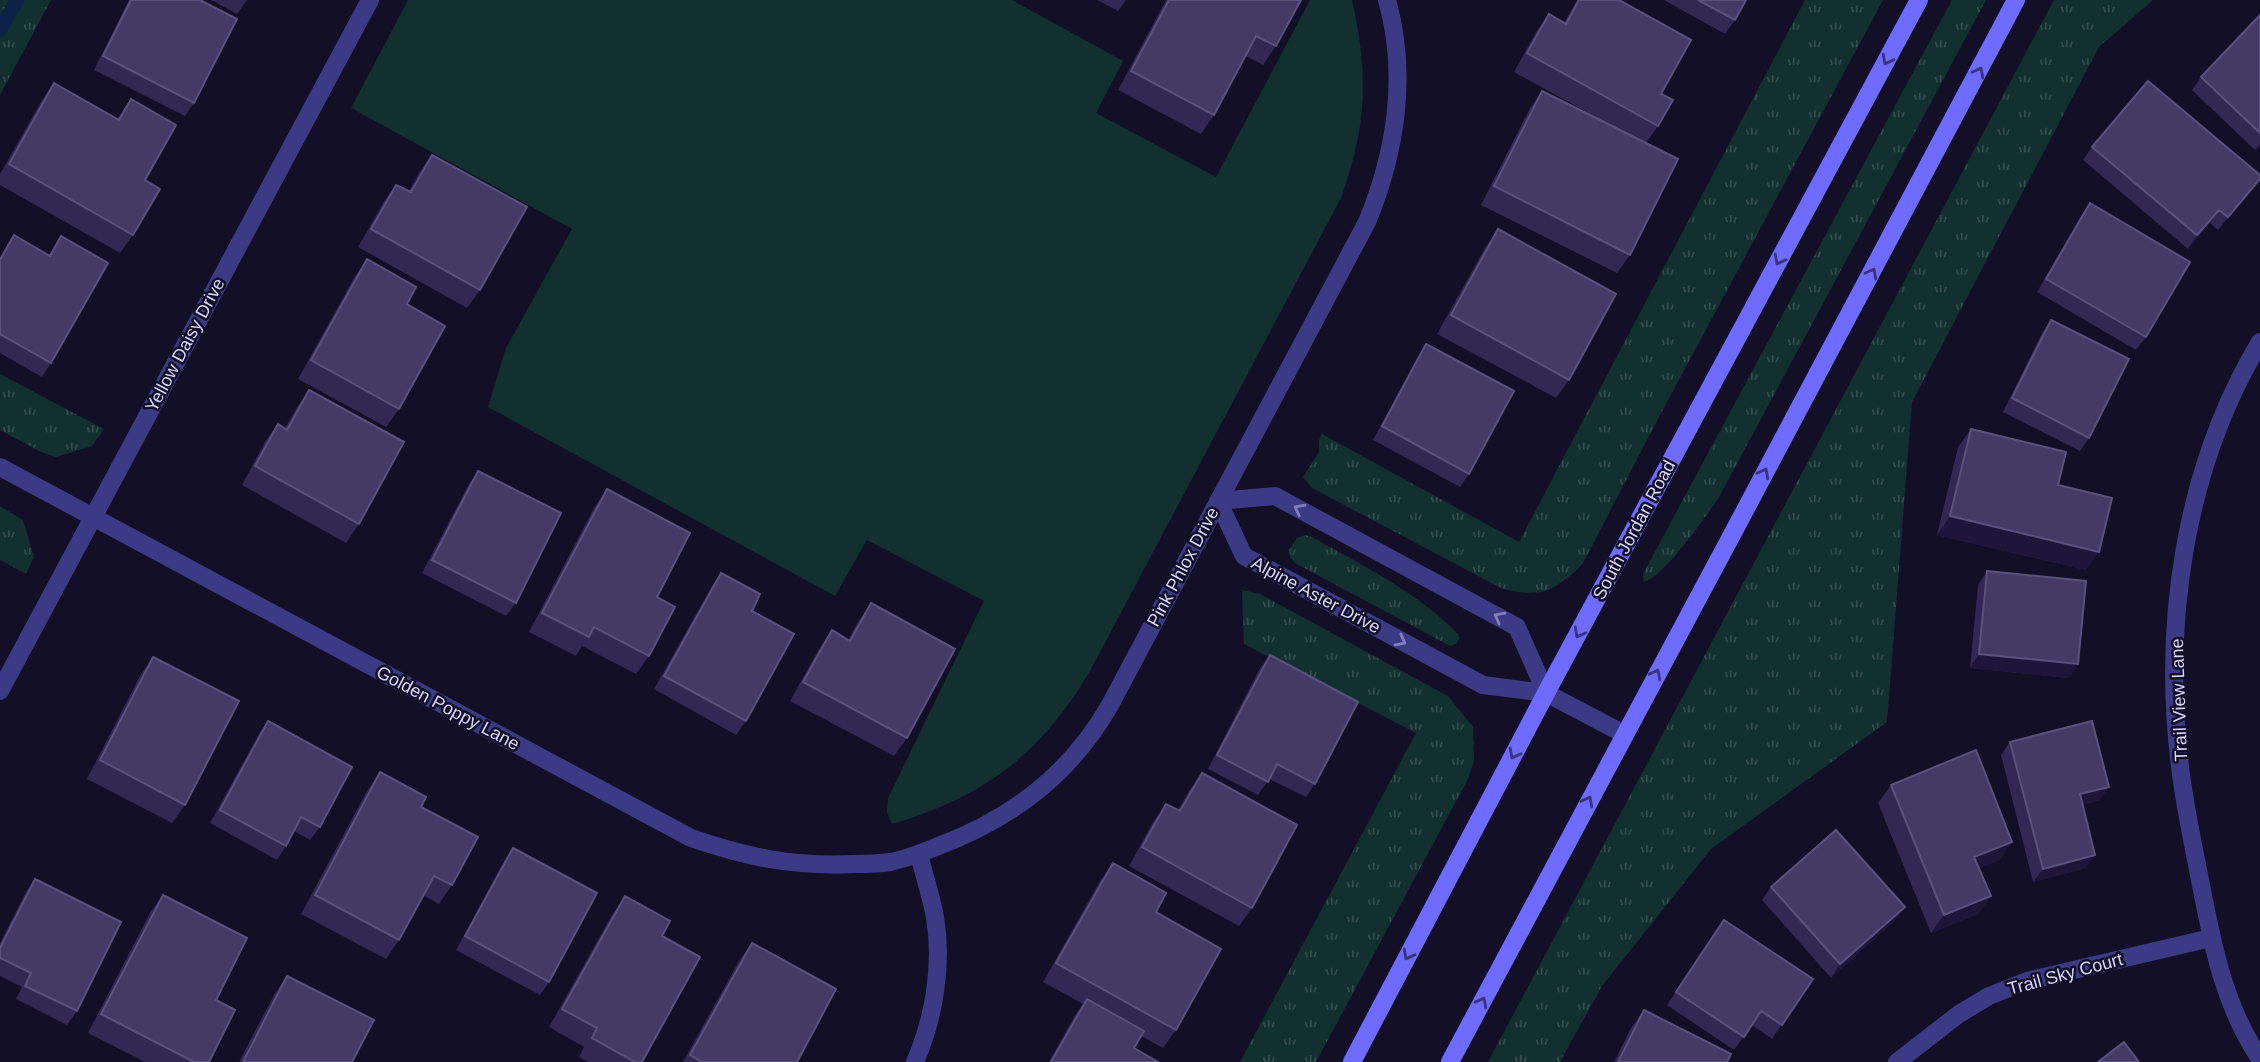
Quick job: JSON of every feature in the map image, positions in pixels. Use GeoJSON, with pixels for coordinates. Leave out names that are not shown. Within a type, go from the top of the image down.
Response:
{"type":"FeatureCollection","features":[{"type":"Feature","properties":{"kind":"main road","name":"South Jordan Road"},"geometry":{"type":"LineString","coordinates":[[1352,1062],[1546,693],[1919,0]]}},
{"type":"Feature","properties":{"kind":"main road"},"geometry":{"type":"LineString","coordinates":[[1450,1062],[2016,0]]}},
{"type":"Feature","properties":{"kind":"street","name":"Yellow Daisy Drive"},"geometry":{"type":"LineString","coordinates":[[0,691],[370,0]]}},
{"type":"Feature","properties":{"kind":"street","name":"Pink Phlox Drive"},"geometry":{"type":"LineString","coordinates":[[919,854],[974,832],[1013,810],[1058,772],[1082,747],[1110,705],[1367,222],[1378,196],[1393,140],[1398,82],[1395,33],[1387,0]]}},
{"type":"Feature","properties":{"kind":"street","name":"Trail View Lane"},"geometry":{"type":"LineString","coordinates":[[2260,342],[2234,389],[2203,467],[2182,570],[2175,647],[2175,707],[2180,765],[2211,938],[2226,992],[2243,1034],[2260,1059]]}},
{"type":"Feature","properties":{"kind":"street","name":"Golden Poppy Lane"},"geometry":{"type":"LineString","coordinates":[[0,467],[691,838],[750,857],[806,865],[890,862],[919,854]]}},
{"type":"Feature","properties":{"kind":"street"},"geometry":{"type":"LineString","coordinates":[[1218,501],[1275,496],[1517,627],[1546,693]]}},
{"type":"Feature","properties":{"kind":"street","name":"Alpine Aster Drive"},"geometry":{"type":"LineString","coordinates":[[1218,501],[1244,556],[1483,685],[1546,693],[1624,734]]}},
{"type":"Feature","properties":{"kind":"street"},"geometry":{"type":"LineString","coordinates":[[915,1062],[933,999],[937,947],[935,918],[919,854]]}},
{"type":"Feature","properties":{"kind":"street","name":"Trail Sky Court"},"geometry":{"type":"LineString","coordinates":[[1897,1062],[1959,1014],[1989,996],[2014,986],[2065,971],[2211,938]]}},
{"type":"Feature","properties":{"kind":"green space"},"geometry":{"type":"Polygon","coordinates":[[[0,0],[51,0],[0,95],[0,0]]]}},
{"type":"Feature","properties":{"kind":"green space"},"geometry":{"type":"Polygon","coordinates":[[[408,0],[1012,0],[1123,61],[1096,113],[1216,177],[1310,0],[1352,0],[1361,53],[1363,100],[1356,147],[1341,198],[1090,671],[1052,726],[1007,768],[955,801],[892,824],[887,812],[888,798],[984,601],[867,540],[835,596],[488,407],[506,348],[572,229],[351,108],[408,0]]]}},
{"type":"Feature","properties":{"kind":"green space"},"geometry":{"type":"Polygon","coordinates":[[[1805,0],[1883,0],[1579,567],[1546,591],[1526,593],[1501,588],[1312,488],[1303,477],[1319,452],[1322,434],[1519,542],[1805,0]]]}},
{"type":"Feature","properties":{"kind":"green space"},"geometry":{"type":"Polygon","coordinates":[[[1952,0],[1986,0],[1718,499],[1673,558],[1644,582],[1643,574],[1952,0]]]}},
{"type":"Feature","properties":{"kind":"green space"},"geometry":{"type":"Polygon","coordinates":[[[2054,0],[2153,0],[2099,47],[1912,402],[1887,722],[1711,849],[1602,986],[1560,1062],[1488,1062],[2054,0]]]}},
{"type":"Feature","properties":{"kind":"green space"},"geometry":{"type":"Polygon","coordinates":[[[0,374],[104,429],[92,446],[56,457],[41,452],[0,430],[0,374]]]}},
{"type":"Feature","properties":{"kind":"green space"},"geometry":{"type":"Polygon","coordinates":[[[0,506],[23,520],[34,557],[26,574],[0,560],[0,506]]]}},
{"type":"Feature","properties":{"kind":"green space"},"geometry":{"type":"Polygon","coordinates":[[[1305,535],[1407,592],[1458,634],[1456,644],[1450,646],[1295,563],[1289,550],[1297,538],[1305,535]]]}},
{"type":"Feature","properties":{"kind":"green space"},"geometry":{"type":"Polygon","coordinates":[[[1242,590],[1260,594],[1448,696],[1473,727],[1474,761],[1468,779],[1316,1062],[1240,1062],[1416,733],[1244,644],[1242,590]]]}},
{"type":"Feature","properties":{"kind":"building"},"geometry":{"type":"Polygon","coordinates":[[[131,0],[200,0],[237,19],[194,103],[103,56],[131,0]]]}},
{"type":"Feature","properties":{"kind":"building"},"geometry":{"type":"Polygon","coordinates":[[[1169,0],[1301,0],[1276,46],[1256,36],[1214,115],[1131,71],[1169,0]]]}},
{"type":"Feature","properties":{"kind":"building"},"geometry":{"type":"Polygon","coordinates":[[[1579,0],[1619,0],[1691,40],[1661,94],[1673,100],[1658,126],[1527,53],[1549,14],[1566,24],[1579,0]]]}},
{"type":"Feature","properties":{"kind":"building"},"geometry":{"type":"Polygon","coordinates":[[[1698,0],[1746,0],[1735,20],[1698,0]]]}},
{"type":"Feature","properties":{"kind":"building"},"geometry":{"type":"Polygon","coordinates":[[[2260,15],[2260,133],[2201,77],[2260,15]]]}},
{"type":"Feature","properties":{"kind":"building"},"geometry":{"type":"Polygon","coordinates":[[[2148,81],[2260,175],[2260,179],[2228,217],[2219,210],[2197,235],[2092,147],[2148,81]]]}},
{"type":"Feature","properties":{"kind":"building"},"geometry":{"type":"Polygon","coordinates":[[[54,83],[119,120],[131,99],[176,125],[145,180],[160,189],[133,235],[9,164],[54,83]]]}},
{"type":"Feature","properties":{"kind":"building"},"geometry":{"type":"Polygon","coordinates":[[[1542,91],[1678,159],[1630,255],[1494,186],[1542,91]]]}},
{"type":"Feature","properties":{"kind":"building"},"geometry":{"type":"Polygon","coordinates":[[[432,155],[527,207],[480,290],[371,229],[396,185],[411,192],[432,155]]]}},
{"type":"Feature","properties":{"kind":"building"},"geometry":{"type":"Polygon","coordinates":[[[2090,203],[2190,262],[2146,337],[2046,279],[2090,203]]]}},
{"type":"Feature","properties":{"kind":"building"},"geometry":{"type":"Polygon","coordinates":[[[1498,229],[1616,294],[1569,380],[1451,315],[1498,229]]]}},
{"type":"Feature","properties":{"kind":"building"},"geometry":{"type":"Polygon","coordinates":[[[14,235],[50,256],[61,236],[108,263],[51,363],[0,334],[0,260],[14,235]]]}},
{"type":"Feature","properties":{"kind":"building"},"geometry":{"type":"Polygon","coordinates":[[[367,259],[416,287],[407,304],[445,326],[399,409],[311,360],[367,259]]]}},
{"type":"Feature","properties":{"kind":"building"},"geometry":{"type":"Polygon","coordinates":[[[2051,320],[2129,359],[2089,438],[2012,398],[2051,320]]]}},
{"type":"Feature","properties":{"kind":"building"},"geometry":{"type":"Polygon","coordinates":[[[1426,344],[1514,391],[1469,474],[1382,426],[1426,344]]]}},
{"type":"Feature","properties":{"kind":"building"},"geometry":{"type":"Polygon","coordinates":[[[309,390],[404,442],[359,524],[255,466],[278,424],[287,430],[309,390]]]}},
{"type":"Feature","properties":{"kind":"building"},"geometry":{"type":"Polygon","coordinates":[[[1971,429],[2066,452],[2058,485],[2112,498],[2099,552],[1950,516],[1971,429]]]}},
{"type":"Feature","properties":{"kind":"building"},"geometry":{"type":"Polygon","coordinates":[[[478,471],[561,513],[516,603],[432,560],[478,471]]]}},
{"type":"Feature","properties":{"kind":"building"},"geometry":{"type":"Polygon","coordinates":[[[607,489],[690,533],[657,597],[675,607],[649,656],[594,627],[589,637],[542,613],[607,489]]]}},
{"type":"Feature","properties":{"kind":"building"},"geometry":{"type":"Polygon","coordinates":[[[1987,571],[2086,581],[2078,664],[1979,654],[1987,571]]]}},
{"type":"Feature","properties":{"kind":"building"},"geometry":{"type":"Polygon","coordinates":[[[721,573],[760,594],[752,611],[794,634],[746,721],[664,676],[721,573]]]}},
{"type":"Feature","properties":{"kind":"building"},"geometry":{"type":"Polygon","coordinates":[[[871,603],[955,649],[907,738],[803,682],[832,630],[850,641],[871,603]]]}},
{"type":"Feature","properties":{"kind":"building"},"geometry":{"type":"Polygon","coordinates":[[[1270,655],[1358,702],[1315,784],[1277,764],[1268,782],[1217,755],[1270,655]]]}},
{"type":"Feature","properties":{"kind":"building"},"geometry":{"type":"Polygon","coordinates":[[[153,657],[239,701],[185,805],[100,760],[153,657]]]}},
{"type":"Feature","properties":{"kind":"building"},"geometry":{"type":"Polygon","coordinates":[[[268,721],[352,767],[320,827],[301,817],[286,846],[220,810],[268,721]]]}},
{"type":"Feature","properties":{"kind":"building"},"geometry":{"type":"Polygon","coordinates":[[[2092,721],[2109,787],[2080,794],[2095,855],[2043,869],[2010,742],[2092,721]]]}},
{"type":"Feature","properties":{"kind":"building"},"geometry":{"type":"Polygon","coordinates":[[[1976,750],[2012,842],[1974,857],[1991,896],[1944,915],[1891,785],[1976,750]]]}},
{"type":"Feature","properties":{"kind":"building"},"geometry":{"type":"Polygon","coordinates":[[[380,772],[426,797],[421,807],[478,837],[452,885],[434,876],[399,940],[315,895],[380,772]]]}},
{"type":"Feature","properties":{"kind":"building"},"geometry":{"type":"Polygon","coordinates":[[[1202,773],[1297,825],[1252,908],[1142,847],[1166,804],[1180,811],[1202,773]]]}},
{"type":"Feature","properties":{"kind":"building"},"geometry":{"type":"Polygon","coordinates":[[[1836,830],[1905,907],[1840,964],[1771,887],[1836,830]]]}},
{"type":"Feature","properties":{"kind":"building"},"geometry":{"type":"Polygon","coordinates":[[[513,848],[597,893],[549,982],[465,936],[513,848]]]}},
{"type":"Feature","properties":{"kind":"building"},"geometry":{"type":"Polygon","coordinates":[[[1113,863],[1166,893],[1156,912],[1221,949],[1176,1030],[1056,963],[1113,863]]]}},
{"type":"Feature","properties":{"kind":"building"},"geometry":{"type":"Polygon","coordinates":[[[35,879],[121,922],[77,1011],[25,986],[31,973],[0,958],[0,948],[35,879]]]}},
{"type":"Feature","properties":{"kind":"building"},"geometry":{"type":"Polygon","coordinates":[[[163,895],[247,938],[216,1000],[235,1010],[209,1062],[194,1062],[101,1014],[163,895]]]}},
{"type":"Feature","properties":{"kind":"building"},"geometry":{"type":"Polygon","coordinates":[[[625,896],[670,921],[662,936],[700,957],[642,1062],[635,1062],[592,1038],[597,1028],[562,1009],[625,896]]]}},
{"type":"Feature","properties":{"kind":"building"},"geometry":{"type":"Polygon","coordinates":[[[1724,920],[1813,979],[1782,1025],[1761,1011],[1744,1037],[1676,992],[1724,920]]]}},
{"type":"Feature","properties":{"kind":"building"},"geometry":{"type":"Polygon","coordinates":[[[752,943],[836,989],[797,1062],[702,1062],[690,1055],[752,943]]]}},
{"type":"Feature","properties":{"kind":"building"},"geometry":{"type":"Polygon","coordinates":[[[287,976],[374,1020],[352,1062],[243,1062],[287,976]]]}},
{"type":"Feature","properties":{"kind":"building"},"geometry":{"type":"Polygon","coordinates":[[[1087,999],[1144,1031],[1134,1048],[1158,1062],[1051,1062],[1087,999]]]}},
{"type":"Feature","properties":{"kind":"building"},"geometry":{"type":"Polygon","coordinates":[[[1644,1010],[1731,1054],[1727,1062],[1618,1062],[1644,1010]]]}},
{"type":"Feature","properties":{"kind":"building"},"geometry":{"type":"Polygon","coordinates":[[[2124,1042],[2139,1062],[2098,1062],[2124,1042]]]}},
{"type":"Feature","properties":{"kind":"waterway"},"geometry":{"type":"LineString","coordinates":[[0,30],[17,0]]}}]}
